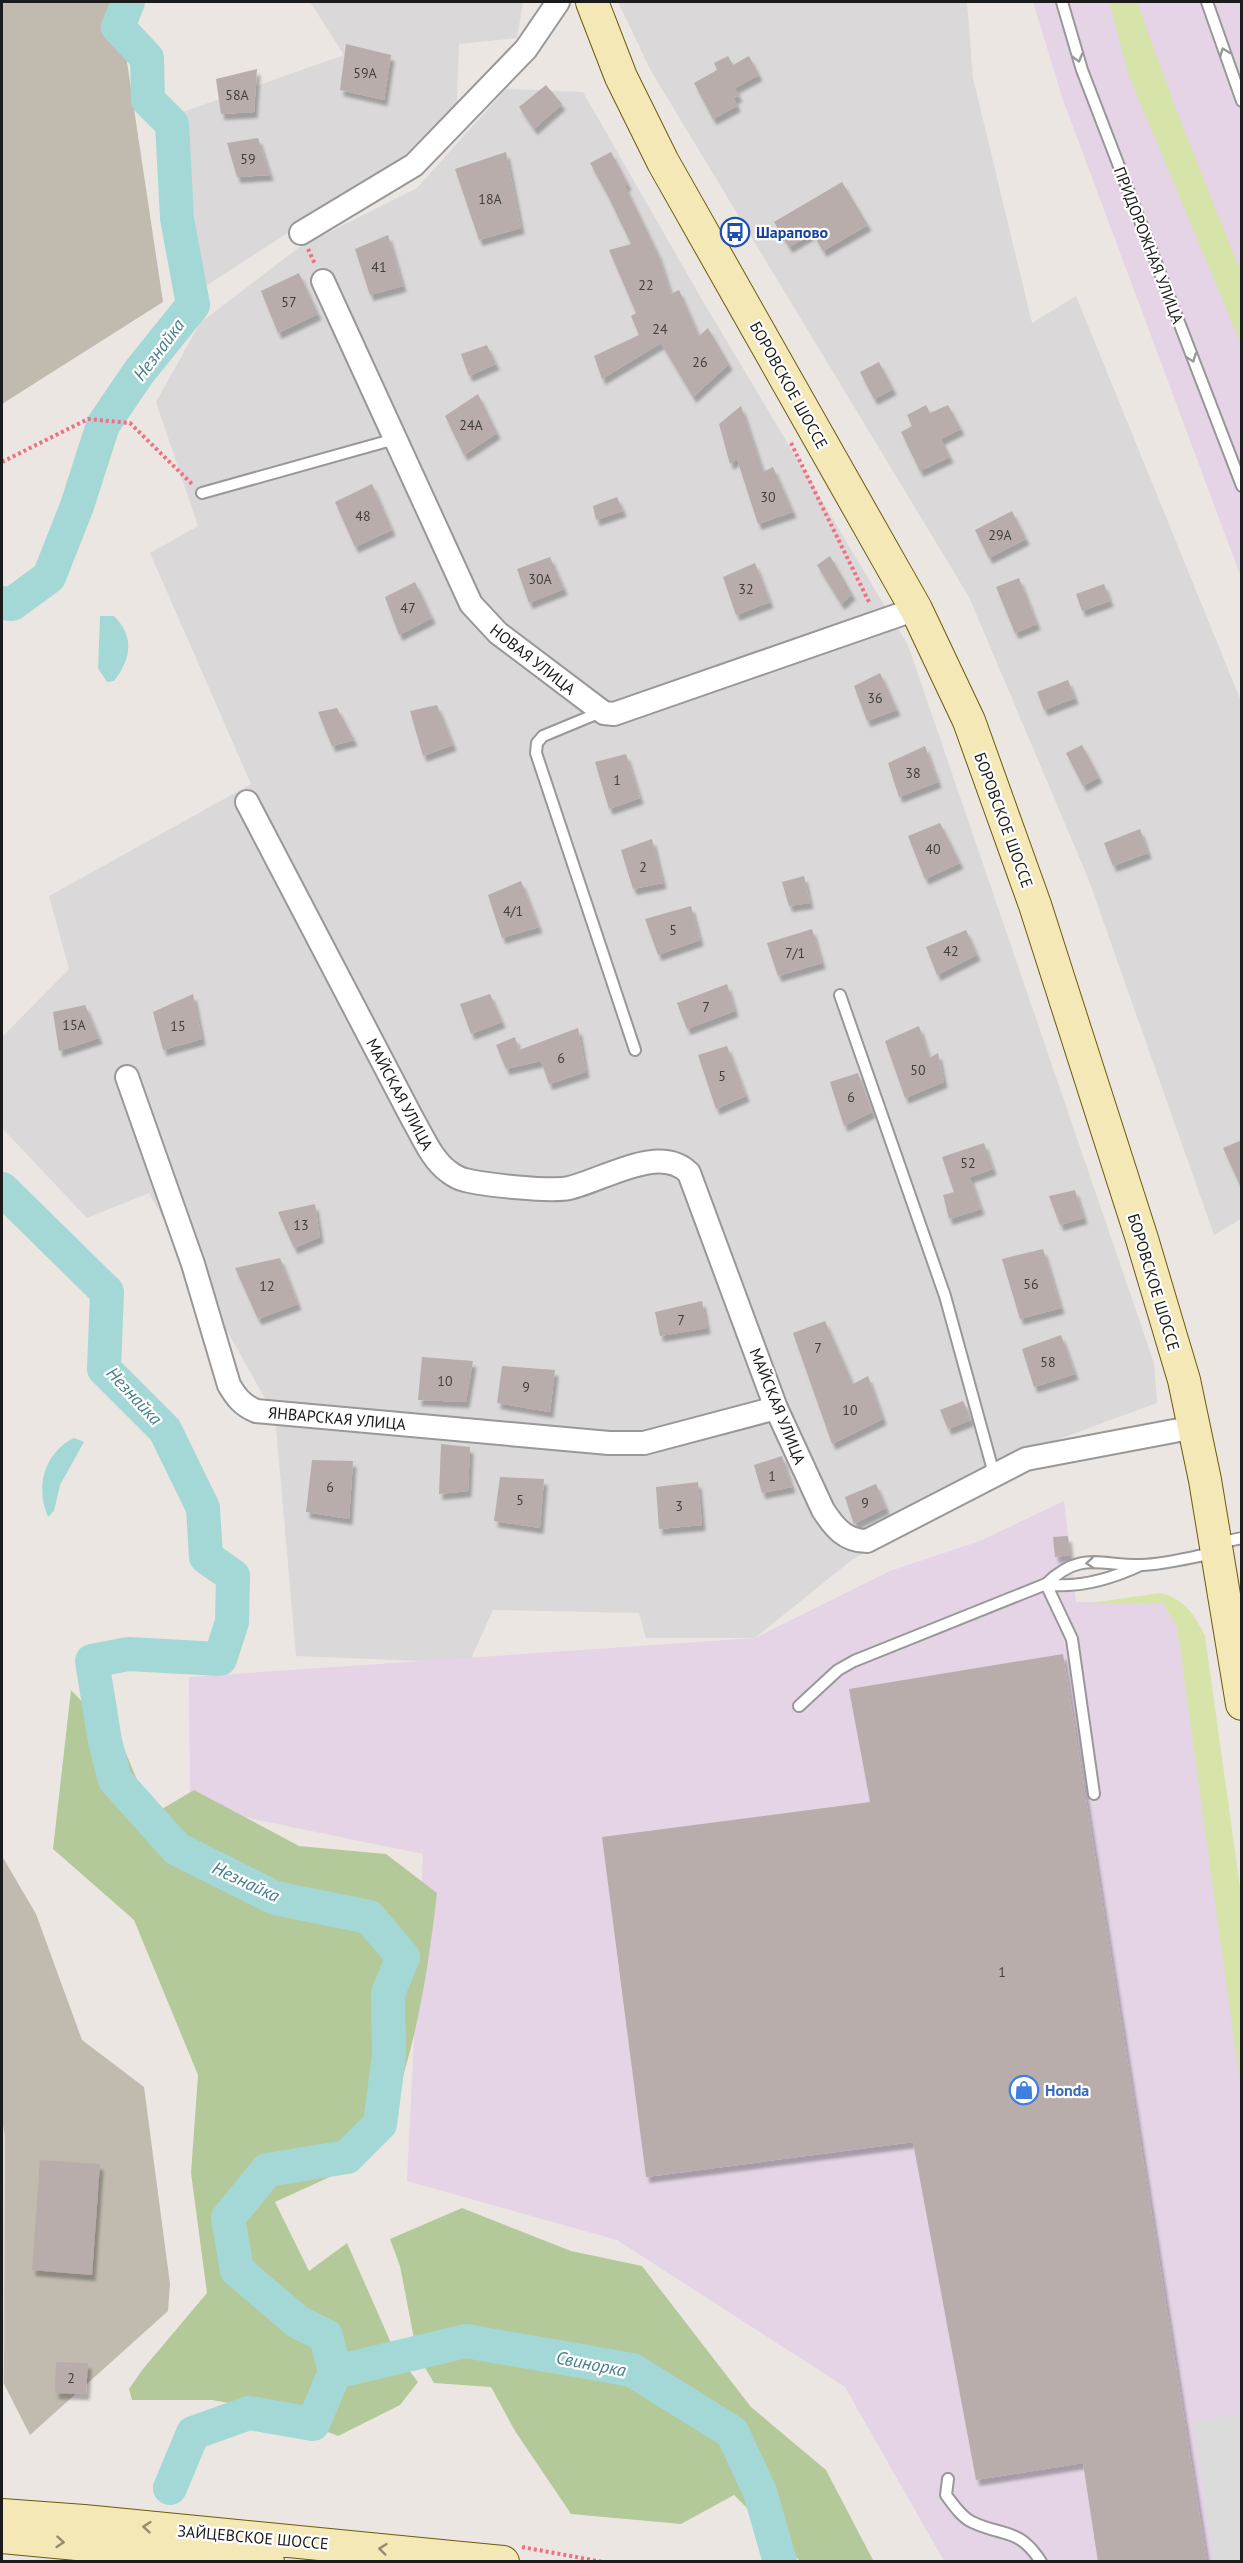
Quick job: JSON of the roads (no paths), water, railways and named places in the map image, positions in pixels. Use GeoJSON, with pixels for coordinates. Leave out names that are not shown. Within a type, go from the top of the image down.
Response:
{"type":"FeatureCollection","features":[{"type":"Feature","properties":{"kind":"main road","name":"БОРОВСКОЕ ШОССЕ"},"geometry":{"type":"LineString","coordinates":[[592,2],[621,76],[663,162],[916,609],[969,721],[1035,905],[1142,1239],[1184,1380],[1224,1545],[1242,1704]]}},
{"type":"Feature","properties":{"kind":"main road","name":"ЗАЙЦЕВСКОЕ ШОССЕ"},"geometry":{"type":"LineString","coordinates":[[2,2516],[84,2521],[503,2562]]}},
{"type":"Feature","properties":{"kind":"main road","name":"ЗАЙЦЕВСКОЕ ШОССЕ"},"geometry":{"type":"LineString","coordinates":[[2,2537],[268,2562]]}},
{"type":"Feature","properties":{"kind":"street"},"geometry":{"type":"LineString","coordinates":[[300,233],[414,165],[526,49],[558,2]]}},
{"type":"Feature","properties":{"kind":"street","name":"НОВАЯ УЛИЦА"},"geometry":{"type":"LineString","coordinates":[[323,281],[471,604],[498,633],[602,711]]}},
{"type":"Feature","properties":{"kind":"street"},"geometry":{"type":"LineString","coordinates":[[602,711],[614,714],[916,609]]}},
{"type":"Feature","properties":{"kind":"street","name":"МАЙСКАЯ УЛИЦА"},"geometry":{"type":"LineString","coordinates":[[247,801],[432,1154],[447,1171],[463,1180],[544,1189],[567,1189],[659,1160],[682,1165],[689,1173],[776,1408],[823,1510],[833,1526],[855,1540],[867,1540],[994,1474]]}},
{"type":"Feature","properties":{"kind":"street","name":"ЯНВАРСКАЯ УЛИЦА"},"geometry":{"type":"LineString","coordinates":[[127,1077],[193,1264],[229,1385],[236,1398],[246,1407],[256,1411],[609,1443],[644,1443],[776,1408]]}},
{"type":"Feature","properties":{"kind":"street"},"geometry":{"type":"LineString","coordinates":[[994,1474],[1026,1460],[1195,1427]]}},
{"type":"Feature","properties":{"kind":"lane","name":"ПРИДОРОЖНАЯ УЛИЦА"},"geometry":{"type":"LineString","coordinates":[[1062,2],[1082,70],[1242,486]]}},
{"type":"Feature","properties":{"kind":"lane"},"geometry":{"type":"LineString","coordinates":[[1207,2],[1242,101]]}},
{"type":"Feature","properties":{"kind":"lane"},"geometry":{"type":"LineString","coordinates":[[201,493],[395,439]]}},
{"type":"Feature","properties":{"kind":"lane"},"geometry":{"type":"LineString","coordinates":[[602,711],[543,736],[537,743],[536,753],[635,1050]]}},
{"type":"Feature","properties":{"kind":"lane"},"geometry":{"type":"LineString","coordinates":[[840,995],[945,1296],[994,1474]]}},
{"type":"Feature","properties":{"kind":"lane"},"geometry":{"type":"LineString","coordinates":[[1046,1584],[1062,1586],[1107,1579],[1141,1565],[1224,1545]]}},
{"type":"Feature","properties":{"kind":"lane"},"geometry":{"type":"LineString","coordinates":[[799,1706],[838,1670],[854,1661],[1046,1584],[1059,1571],[1072,1565],[1102,1562],[1141,1565]]}},
{"type":"Feature","properties":{"kind":"lane"},"geometry":{"type":"LineString","coordinates":[[1046,1584],[1072,1640],[1094,1794]]}},
{"type":"Feature","properties":{"kind":"lane"},"geometry":{"type":"LineString","coordinates":[[948,2479],[946,2494],[970,2521],[1017,2536],[1028,2544],[1041,2562]]}},
{"type":"Feature","properties":{"kind":"water"},"geometry":{"type":"Polygon","coordinates":[[[100,616],[114,616],[121,624],[128,640],[124,665],[114,681],[107,682],[98,668],[100,616]]]}},
{"type":"Feature","properties":{"kind":"water"},"geometry":{"type":"Polygon","coordinates":[[[74,1438],[84,1442],[60,1485],[54,1511],[48,1517],[42,1494],[45,1472],[55,1452],[74,1438]]]}},
{"type":"Feature","properties":{"kind":"waterway","name":"Незнайка"},"geometry":{"type":"LineString","coordinates":[[2,603],[12,604],[49,577],[77,506],[103,425],[139,372],[193,305],[177,218],[172,124],[148,100],[147,58],[118,27],[128,2]]}},
{"type":"Feature","properties":{"kind":"waterway","name":"Незнайка"},"geometry":{"type":"LineString","coordinates":[[2,1189],[107,1292],[104,1369],[165,1430],[203,1508],[206,1557],[233,1576],[232,1622],[220,1659],[128,1654],[92,1661],[105,1741],[115,1780],[177,1849],[275,1898],[369,1917],[403,1957],[388,1993],[389,2055],[380,2124],[347,2157],[267,2170],[228,2218],[237,2270],[298,2322],[326,2336],[335,2372],[313,2424],[249,2413],[193,2433],[170,2488]]}},
{"type":"Feature","properties":{"kind":"waterway","name":"Свинорка"},"geometry":{"type":"LineString","coordinates":[[335,2372],[466,2341],[632,2370],[732,2432],[760,2492],[780,2562]]}},
{"type":"Feature","properties":{"kind":"place","name":"Шарапово"},"geometry":{"type":"Point","coordinates":[735,232]}},
{"type":"Feature","properties":{"kind":"place","name":"Honda"},"geometry":{"type":"Point","coordinates":[1024,2090]}}]}
